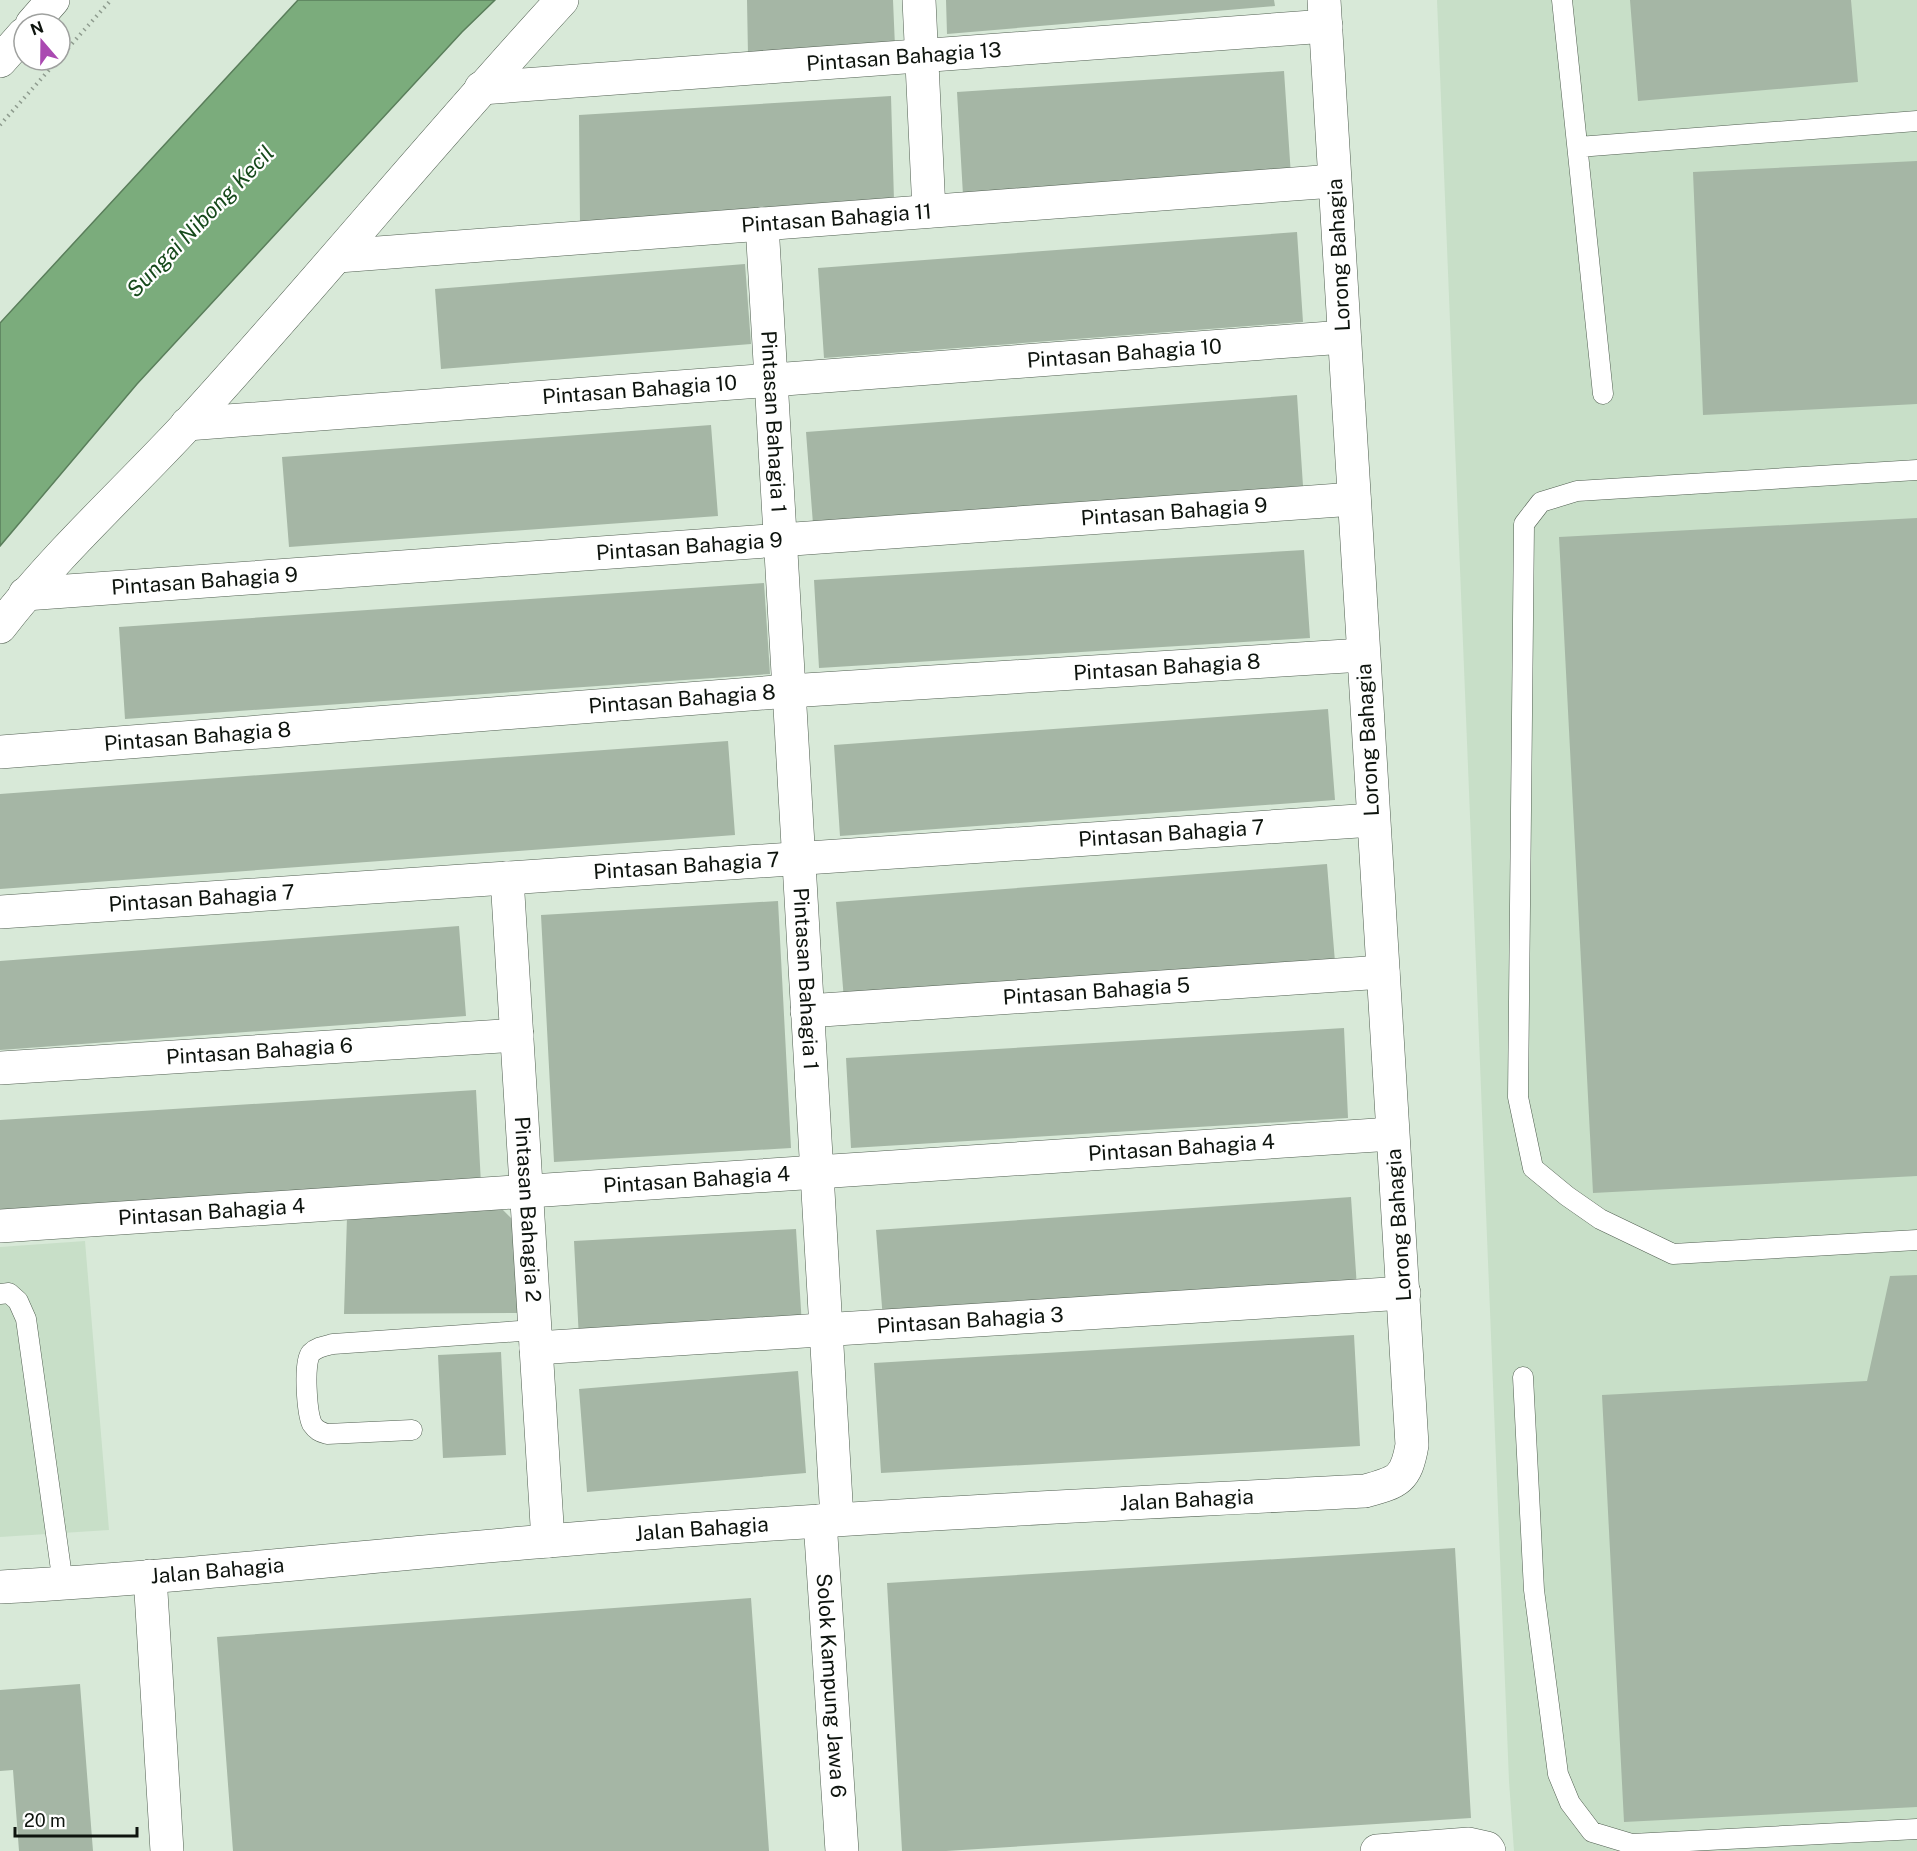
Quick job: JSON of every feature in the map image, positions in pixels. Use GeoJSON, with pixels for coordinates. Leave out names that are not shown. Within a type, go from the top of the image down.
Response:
{"type":"FeatureCollection","features":[{"type":"Feature","properties":{"kind":"street"},"geometry":{"type":"LineString","coordinates":[[42,12],[53,0]]}},
{"type":"Feature","properties":{"kind":"street"},"geometry":{"type":"LineString","coordinates":[[0,627],[25,594],[187,424],[338,256],[481,88],[562,0]]}},
{"type":"Feature","properties":{"kind":"street"},"geometry":{"type":"LineString","coordinates":[[919,0],[929,211]]}},
{"type":"Feature","properties":{"kind":"street","name":"Pintasan Bahagia 13"},"geometry":{"type":"LineString","coordinates":[[481,88],[922,56],[1325,13]]}},
{"type":"Feature","properties":{"kind":"street","name":"Lorong Bahagia"},"geometry":{"type":"LineString","coordinates":[[1325,13],[1412,1445],[1409,1465],[1400,1478]]}},
{"type":"Feature","properties":{"kind":"street"},"geometry":{"type":"LineString","coordinates":[[0,61],[12,47]]}},
{"type":"Feature","properties":{"kind":"street","name":"Pintasan Bahagia 11"},"geometry":{"type":"LineString","coordinates":[[338,256],[1334,181]]}},
{"type":"Feature","properties":{"kind":"street","name":"Pintasan Bahagia 1"},"geometry":{"type":"LineString","coordinates":[[762,224],[826,1330],[829,1520]]}},
{"type":"Feature","properties":{"kind":"street","name":"Pintasan Bahagia 10"},"geometry":{"type":"LineString","coordinates":[[187,424],[1344,337]]}},
{"type":"Feature","properties":{"kind":"street","name":"Pintasan Bahagia 9"},"geometry":{"type":"LineString","coordinates":[[25,594],[1354,499]]}},
{"type":"Feature","properties":{"kind":"street","name":"Pintasan Bahagia 8"},"geometry":{"type":"LineString","coordinates":[[0,752],[789,690],[1363,655]]}},
{"type":"Feature","properties":{"kind":"street","name":"Pintasan Bahagia 7"},"geometry":{"type":"LineString","coordinates":[[0,912],[1373,820]]}},
{"type":"Feature","properties":{"kind":"street","name":"Pintasan Bahagia 2"},"geometry":{"type":"LineString","coordinates":[[507,878],[548,1540]]}},
{"type":"Feature","properties":{"kind":"street","name":"Pintasan Bahagia 5"},"geometry":{"type":"LineString","coordinates":[[807,1011],[1383,972]]}},
{"type":"Feature","properties":{"kind":"street","name":"Pintasan Bahagia 6"},"geometry":{"type":"LineString","coordinates":[[0,1068],[517,1035]]}},
{"type":"Feature","properties":{"kind":"street","name":"Pintasan Bahagia 4"},"geometry":{"type":"LineString","coordinates":[[0,1226],[1392,1134]]}},
{"type":"Feature","properties":{"kind":"street","name":"Pintasan Bahagia 3"},"geometry":{"type":"LineString","coordinates":[[536,1339],[826,1330],[1404,1293]]}},
{"type":"Feature","properties":{"kind":"street","name":"Jalan Bahagia"},"geometry":{"type":"LineString","coordinates":[[0,1587],[63,1584],[548,1540],[829,1520],[1365,1491],[1385,1486],[1400,1478]]}},
{"type":"Feature","properties":{"kind":"street","name":"Solok Kampung Jawa 6"},"geometry":{"type":"LineString","coordinates":[[829,1520],[842,1851]]}},
{"type":"Feature","properties":{"kind":"street"},"geometry":{"type":"LineString","coordinates":[[150,1576],[167,1851]]}},
{"type":"Feature","properties":{"kind":"street"},"geometry":{"type":"LineString","coordinates":[[1377,1851],[1469,1844],[1488,1849]]}},
{"type":"Feature","properties":{"kind":"lane"},"geometry":{"type":"LineString","coordinates":[[1562,0],[1603,394]]}},
{"type":"Feature","properties":{"kind":"lane"},"geometry":{"type":"LineString","coordinates":[[1578,147],[1917,122]]}},
{"type":"Feature","properties":{"kind":"lane"},"geometry":{"type":"LineString","coordinates":[[1917,470],[1577,491],[1541,502],[1524,524],[1518,1096],[1533,1168],[1600,1219],[1674,1254],[1917,1240]]}},
{"type":"Feature","properties":{"kind":"lane"},"geometry":{"type":"LineString","coordinates":[[0,1294],[9,1293],[18,1301],[26,1319],[63,1584]]}},
{"type":"Feature","properties":{"kind":"lane"},"geometry":{"type":"LineString","coordinates":[[412,1430],[327,1434],[319,1432],[310,1416],[306,1364],[310,1354],[318,1348],[333,1344],[536,1339]]}},
{"type":"Feature","properties":{"kind":"lane"},"geometry":{"type":"LineString","coordinates":[[1523,1377],[1534,1590],[1558,1774],[1570,1803],[1592,1832],[1632,1844],[1917,1829]]}},
{"type":"Feature","properties":{"kind":"path"},"geometry":{"type":"LineString","coordinates":[[72,44],[111,0]]}},
{"type":"Feature","properties":{"kind":"path"},"geometry":{"type":"LineString","coordinates":[[0,125],[47,72]]}},
{"type":"Feature","properties":{"kind":"shaded area"},"geometry":{"type":"Polygon","coordinates":[[[1437,0],[1917,0],[1917,1851],[1514,1851],[1509,1781],[1437,0]]]}},
{"type":"Feature","properties":{"kind":"shaded area"},"geometry":{"type":"Polygon","coordinates":[[[85,1241],[109,1530],[0,1537],[0,1247],[85,1241]]]}},
{"type":"Feature","properties":{"kind":"water","name":"Sungai Nibong Kecil"},"geometry":{"type":"Polygon","coordinates":[[[298,0],[495,0],[462,32],[137,384],[0,546],[0,323],[298,0]]]}},
{"type":"Feature","properties":{"kind":"building"},"geometry":{"type":"Polygon","coordinates":[[[747,0],[893,0],[895,47],[748,55],[747,0]]]}},
{"type":"Feature","properties":{"kind":"building"},"geometry":{"type":"Polygon","coordinates":[[[946,0],[1274,0],[1275,6],[947,34],[946,0]]]}},
{"type":"Feature","properties":{"kind":"building"},"geometry":{"type":"Polygon","coordinates":[[[1630,0],[1851,0],[1858,82],[1638,101],[1630,0]]]}},
{"type":"Feature","properties":{"kind":"building"},"geometry":{"type":"Polygon","coordinates":[[[1284,71],[1291,176],[963,195],[957,92],[1284,71]]]}},
{"type":"Feature","properties":{"kind":"building"},"geometry":{"type":"Polygon","coordinates":[[[891,96],[894,201],[580,225],[579,115],[891,96]]]}},
{"type":"Feature","properties":{"kind":"building"},"geometry":{"type":"Polygon","coordinates":[[[1917,161],[1917,404],[1703,415],[1693,172],[1917,161]]]}},
{"type":"Feature","properties":{"kind":"building"},"geometry":{"type":"Polygon","coordinates":[[[1297,232],[1303,322],[824,358],[818,268],[1297,232]]]}},
{"type":"Feature","properties":{"kind":"building"},"geometry":{"type":"Polygon","coordinates":[[[745,264],[751,344],[441,369],[435,289],[745,264]]]}},
{"type":"Feature","properties":{"kind":"building"},"geometry":{"type":"Polygon","coordinates":[[[1297,395],[1303,486],[813,524],[806,432],[1297,395]]]}},
{"type":"Feature","properties":{"kind":"building"},"geometry":{"type":"Polygon","coordinates":[[[711,425],[718,516],[289,547],[282,457],[711,425]]]}},
{"type":"Feature","properties":{"kind":"building"},"geometry":{"type":"Polygon","coordinates":[[[1917,518],[1917,1176],[1593,1193],[1559,537],[1917,518]]]}},
{"type":"Feature","properties":{"kind":"building"},"geometry":{"type":"Polygon","coordinates":[[[1304,550],[1310,638],[819,668],[814,580],[1304,550]]]}},
{"type":"Feature","properties":{"kind":"building"},"geometry":{"type":"Polygon","coordinates":[[[764,583],[770,674],[125,719],[119,627],[764,583]]]}},
{"type":"Feature","properties":{"kind":"building"},"geometry":{"type":"Polygon","coordinates":[[[1328,709],[1335,800],[840,836],[834,745],[1328,709]]]}},
{"type":"Feature","properties":{"kind":"building"},"geometry":{"type":"Polygon","coordinates":[[[728,741],[735,835],[0,889],[0,794],[728,741]]]}},
{"type":"Feature","properties":{"kind":"building"},"geometry":{"type":"Polygon","coordinates":[[[1327,864],[1335,962],[844,1000],[836,902],[1327,864]]]}},
{"type":"Feature","properties":{"kind":"building"},"geometry":{"type":"Polygon","coordinates":[[[778,901],[791,1148],[554,1162],[541,915],[778,901]]]}},
{"type":"Feature","properties":{"kind":"building"},"geometry":{"type":"Polygon","coordinates":[[[459,926],[466,1016],[0,1050],[0,961],[459,926]]]}},
{"type":"Feature","properties":{"kind":"building"},"geometry":{"type":"Polygon","coordinates":[[[1344,1028],[1348,1118],[851,1148],[846,1058],[1344,1028]]]}},
{"type":"Feature","properties":{"kind":"building"},"geometry":{"type":"Polygon","coordinates":[[[476,1090],[481,1184],[0,1214],[0,1120],[476,1090]]]}},
{"type":"Feature","properties":{"kind":"building"},"geometry":{"type":"Polygon","coordinates":[[[1351,1197],[1357,1288],[883,1320],[876,1230],[1351,1197]]]}},
{"type":"Feature","properties":{"kind":"building"},"geometry":{"type":"Polygon","coordinates":[[[501,1208],[512,1219],[520,1313],[344,1314],[347,1217],[501,1208]]]}},
{"type":"Feature","properties":{"kind":"building"},"geometry":{"type":"Polygon","coordinates":[[[796,1229],[802,1326],[579,1339],[574,1241],[796,1229]]]}},
{"type":"Feature","properties":{"kind":"building"},"geometry":{"type":"Polygon","coordinates":[[[1917,1275],[1917,1807],[1624,1822],[1602,1395],[1867,1381],[1890,1276],[1917,1275]]]}},
{"type":"Feature","properties":{"kind":"building"},"geometry":{"type":"Polygon","coordinates":[[[1354,1335],[1360,1446],[881,1473],[874,1363],[1354,1335]]]}},
{"type":"Feature","properties":{"kind":"building"},"geometry":{"type":"Polygon","coordinates":[[[501,1352],[506,1455],[443,1458],[438,1355],[501,1352]]]}},
{"type":"Feature","properties":{"kind":"building"},"geometry":{"type":"Polygon","coordinates":[[[798,1371],[806,1473],[587,1492],[579,1389],[798,1371]]]}},
{"type":"Feature","properties":{"kind":"building"},"geometry":{"type":"Polygon","coordinates":[[[1455,1548],[1471,1818],[946,1851],[902,1851],[887,1583],[1455,1548]]]}},
{"type":"Feature","properties":{"kind":"building"},"geometry":{"type":"Polygon","coordinates":[[[751,1598],[769,1851],[233,1851],[217,1637],[751,1598]]]}},
{"type":"Feature","properties":{"kind":"building"},"geometry":{"type":"Polygon","coordinates":[[[80,1684],[93,1851],[19,1851],[13,1770],[0,1771],[0,1690],[80,1684]]]}}]}
